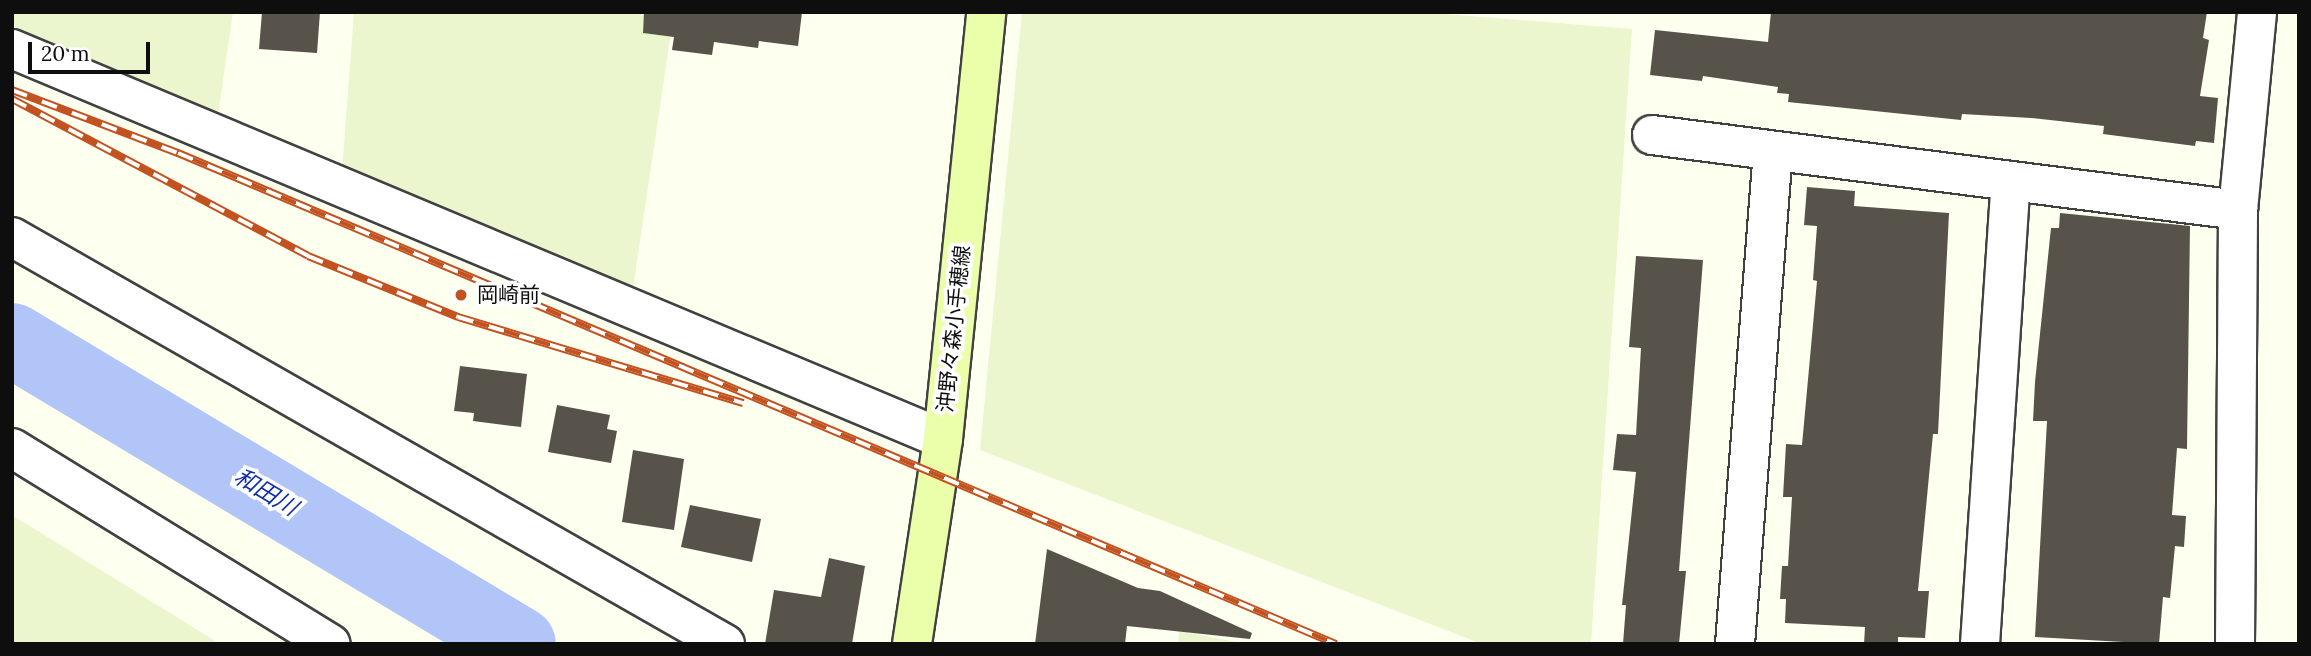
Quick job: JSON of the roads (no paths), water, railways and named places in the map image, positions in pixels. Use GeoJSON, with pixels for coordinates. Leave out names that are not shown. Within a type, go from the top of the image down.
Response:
{"type":"FeatureCollection","features":[{"type":"Feature","properties":{"kind":"main road","name":"沖野々森小手穂線"},"geometry":{"type":"LineString","coordinates":[[912,644],[943,439],[986,12]]}},
{"type":"Feature","properties":{"kind":"street"},"geometry":{"type":"LineString","coordinates":[[2235,644],[2238,210],[2257,12]]}},
{"type":"Feature","properties":{"kind":"street"},"geometry":{"type":"LineString","coordinates":[[12,49],[943,439]]}},
{"type":"Feature","properties":{"kind":"street"},"geometry":{"type":"LineString","coordinates":[[1652,135],[2238,210]]}},
{"type":"Feature","properties":{"kind":"street"},"geometry":{"type":"LineString","coordinates":[[1735,644],[1773,150]]}},
{"type":"Feature","properties":{"kind":"street"},"geometry":{"type":"LineString","coordinates":[[1980,644],[2011,181]]}},
{"type":"Feature","properties":{"kind":"street"},"geometry":{"type":"LineString","coordinates":[[12,237],[725,644]]}},
{"type":"Feature","properties":{"kind":"street"},"geometry":{"type":"LineString","coordinates":[[12,448],[331,644]]}},
{"type":"Feature","properties":{"kind":"waterway","name":"和田川"},"geometry":{"type":"LineString","coordinates":[[12,340],[519,644]]}},
{"type":"Feature","properties":{"kind":"railway"},"geometry":{"type":"LineString","coordinates":[[12,90],[178,153],[1336,644]]}},
{"type":"Feature","properties":{"kind":"railway"},"geometry":{"type":"LineString","coordinates":[[12,99],[308,256],[458,317],[743,403]]}},
{"type":"Feature","properties":{"kind":"place","name":"岡崎前"},"geometry":{"type":"Point","coordinates":[461,295]}}]}
